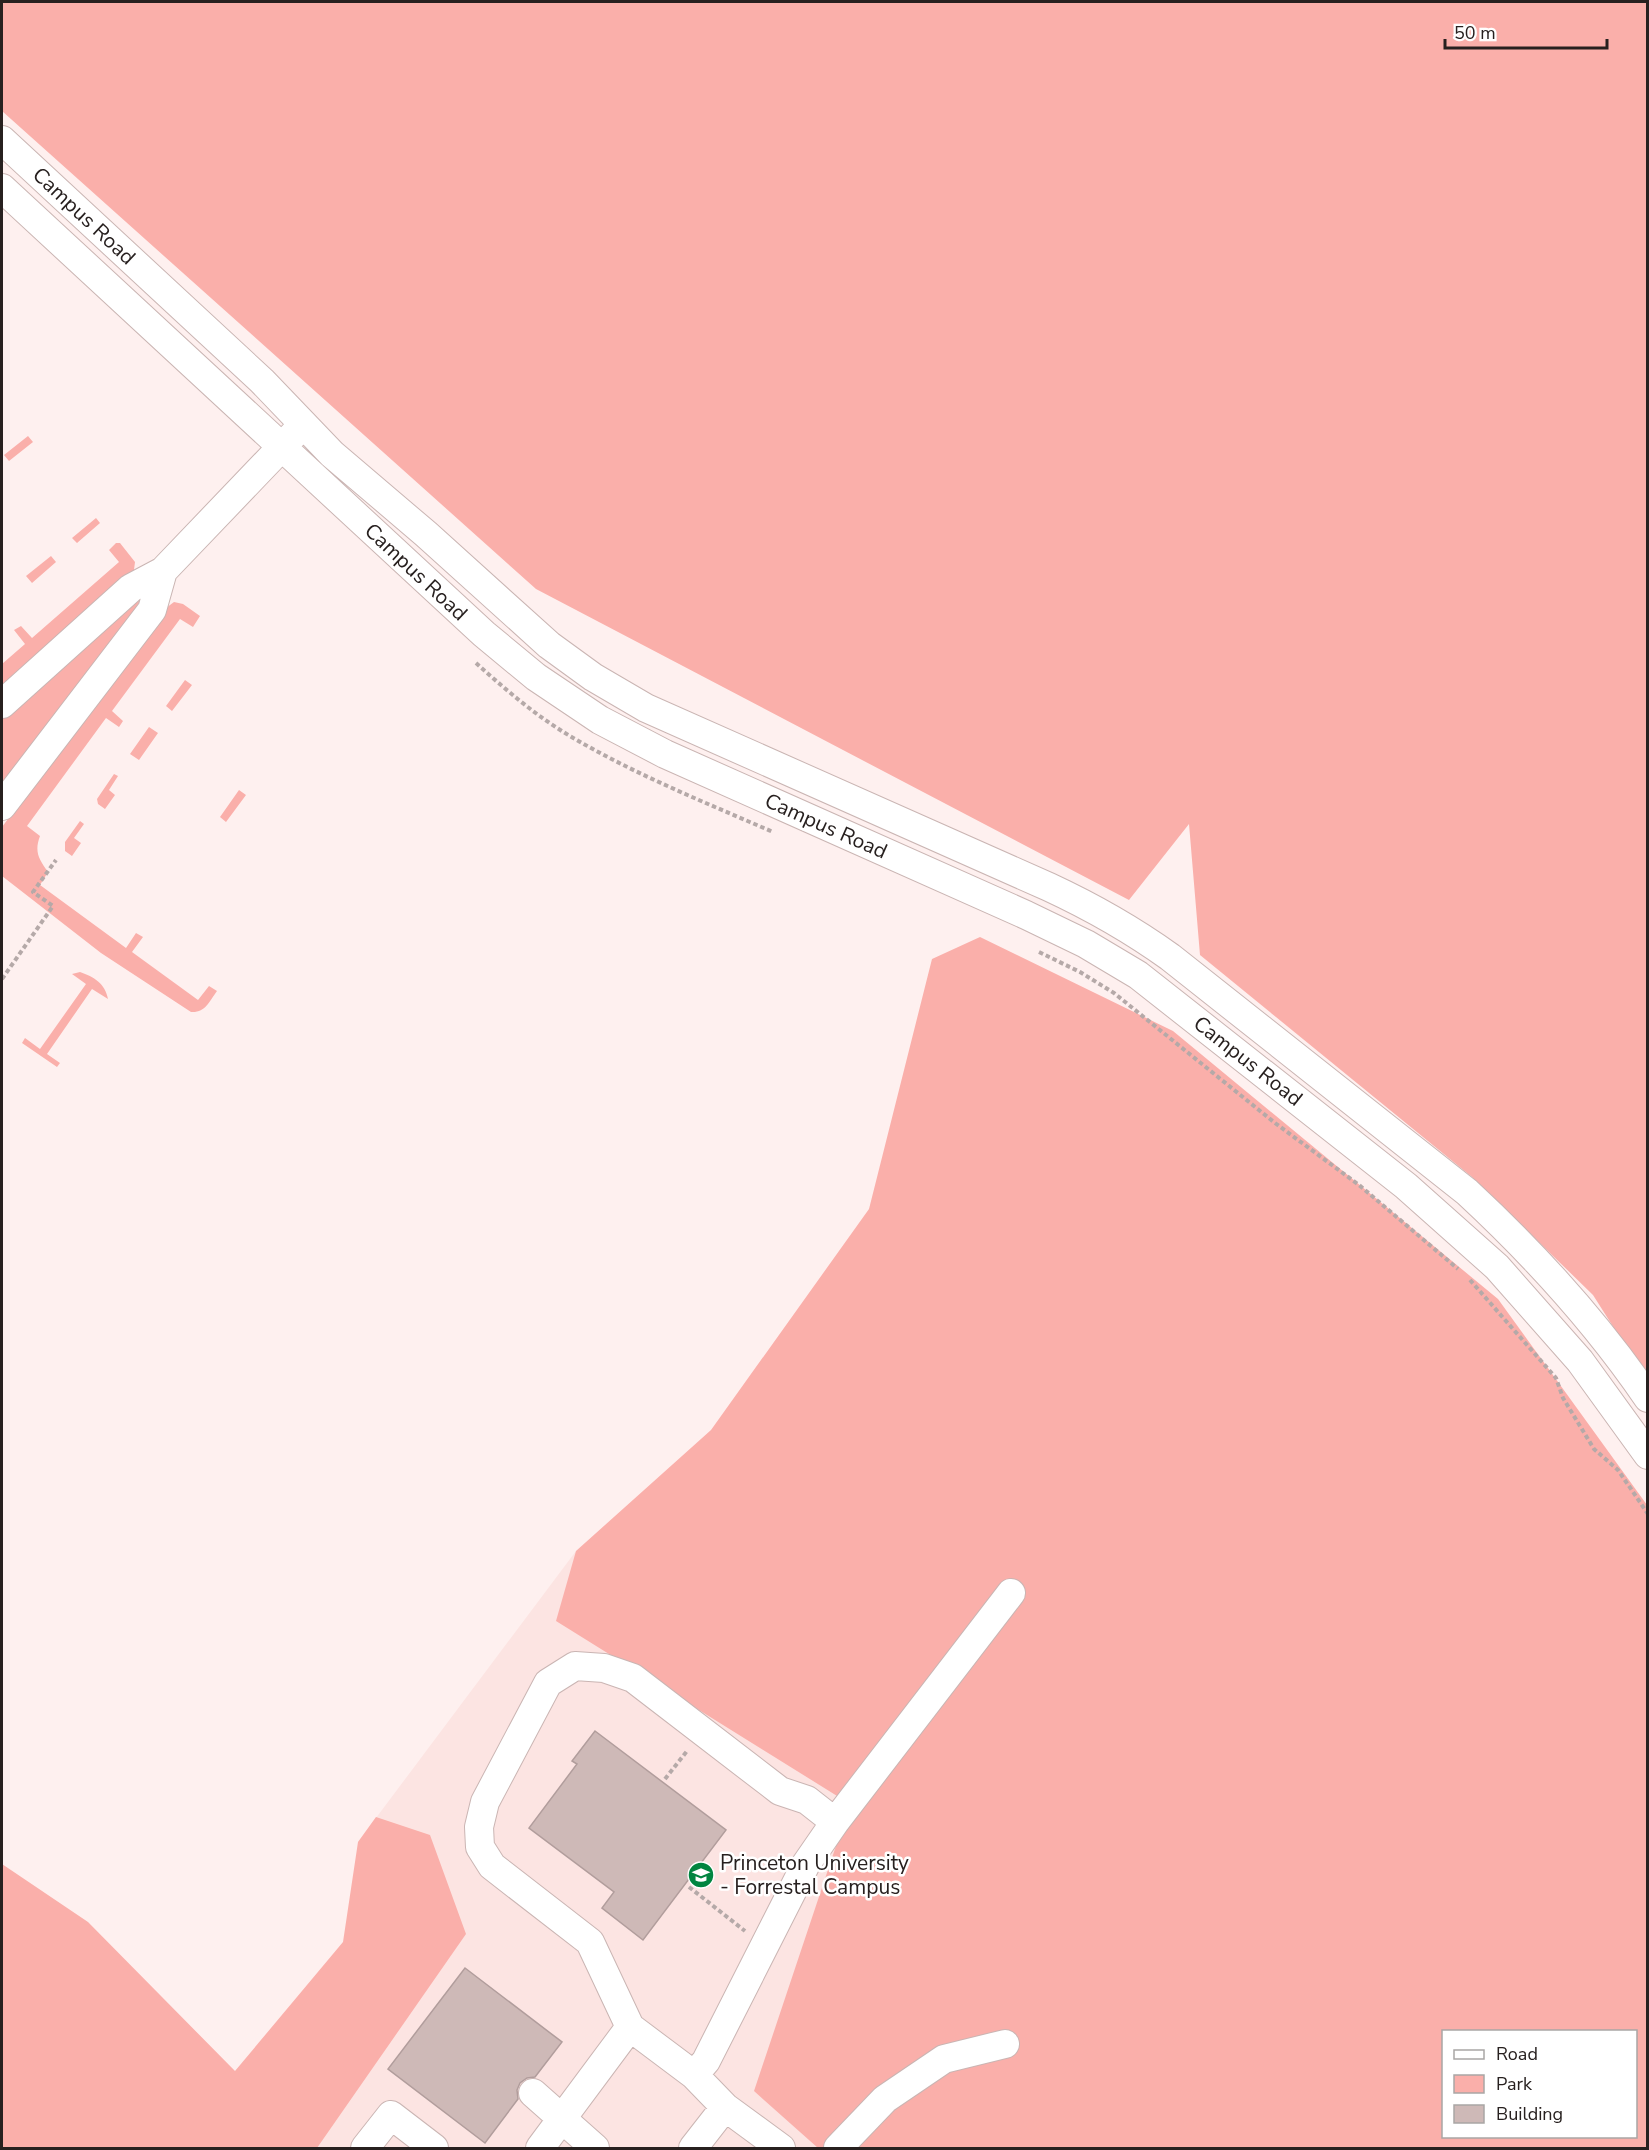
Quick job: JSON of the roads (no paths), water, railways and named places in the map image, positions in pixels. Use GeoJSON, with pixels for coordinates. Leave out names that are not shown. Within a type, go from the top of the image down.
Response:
{"type":"FeatureCollection","features":[{"type":"Feature","properties":{"kind":"street","name":"Campus Road"},"geometry":{"type":"LineString","coordinates":[[2,140],[262,381],[332,454],[426,534],[549,645],[593,677],[646,708],[1087,904],[1133,930],[1467,1192],[1509,1231],[1578,1304],[1647,1398]]}},
{"type":"Feature","properties":{"kind":"street","name":"Campus Road"},"geometry":{"type":"LineString","coordinates":[[2,188],[484,634],[536,677],[600,720],[665,754],[1036,920],[1086,944],[1137,975],[1406,1186],[1497,1267],[1580,1361],[1647,1455]]}},
{"type":"Feature","properties":{"kind":"street"},"geometry":{"type":"LineString","coordinates":[[2,704],[131,588],[164,571],[303,424]]}},
{"type":"Feature","properties":{"kind":"street"},"geometry":{"type":"LineString","coordinates":[[2,806],[152,610],[164,571]]}},
{"type":"Feature","properties":{"kind":"street"},"geometry":{"type":"LineString","coordinates":[[694,2075],[706,2061],[806,1864],[1011,1593]]}},
{"type":"Feature","properties":{"kind":"street"},"geometry":{"type":"LineString","coordinates":[[781,2148],[725,2107],[694,2075],[630,2028],[590,1942],[492,1866],[480,1847],[479,1827],[485,1802],[548,1683],[575,1666],[604,1668],[633,1678],[780,1791],[807,1800],[836,1822]]}},
{"type":"Feature","properties":{"kind":"street"},"geometry":{"type":"LineString","coordinates":[[540,2148],[630,2028]]}},
{"type":"Feature","properties":{"kind":"street"},"geometry":{"type":"LineString","coordinates":[[838,2148],[885,2099],[944,2059],[1005,2044]]}},
{"type":"Feature","properties":{"kind":"street"},"geometry":{"type":"LineString","coordinates":[[533,2093],[595,2148]]}},
{"type":"Feature","properties":{"kind":"street"},"geometry":{"type":"LineString","coordinates":[[693,2148],[725,2107]]}},
{"type":"Feature","properties":{"kind":"street"},"geometry":{"type":"LineString","coordinates":[[365,2148],[391,2115],[434,2148]]}},
{"type":"Feature","properties":{"kind":"place","name":"Princeton University - Forrestal Campus"},"geometry":{"type":"Point","coordinates":[701,1875]}}]}
